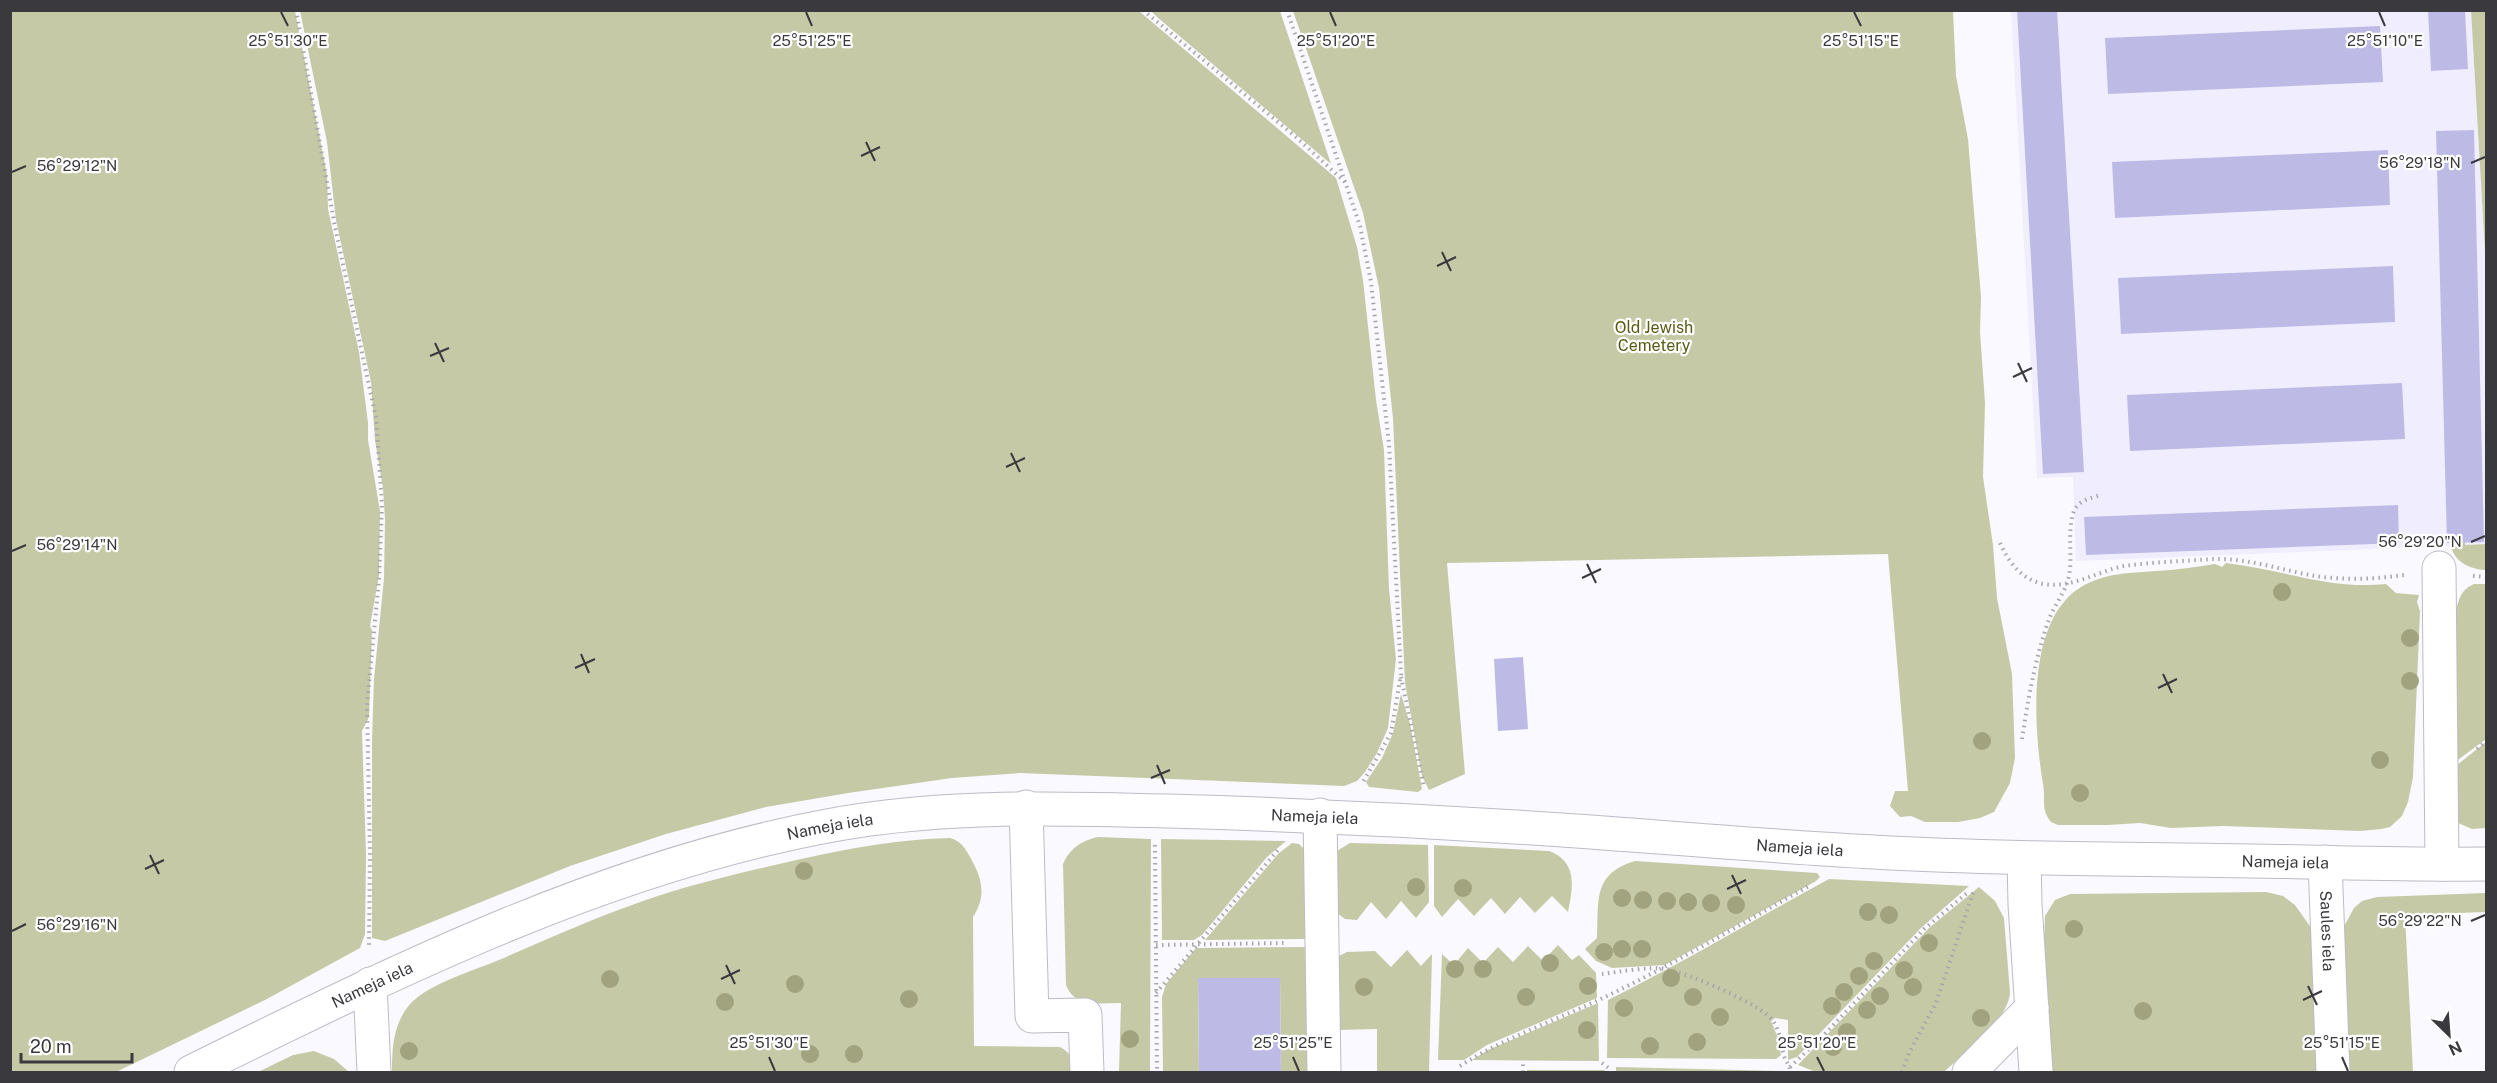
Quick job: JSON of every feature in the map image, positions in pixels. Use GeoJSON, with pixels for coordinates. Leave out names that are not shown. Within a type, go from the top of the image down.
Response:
{"type":"FeatureCollection","features":[{"type":"Feature","properties":{"kind":"street"},"geometry":{"type":"LineString","coordinates":[[2439,568],[2442,864]]}},
{"type":"Feature","properties":{"kind":"street","name":"Nameja iela"},"geometry":{"type":"LineString","coordinates":[[191,1072],[370,984],[535,914],[712,853],[843,823],[913,814],[1026,807],[1320,815],[1430,820],[1873,852],[2024,858],[2487,864]]}},
{"type":"Feature","properties":{"kind":"street"},"geometry":{"type":"LineString","coordinates":[[1026,807],[1032,1016],[1085,1015],[1087,1072]]}},
{"type":"Feature","properties":{"kind":"street"},"geometry":{"type":"LineString","coordinates":[[1320,815],[1324,1072]]}},
{"type":"Feature","properties":{"kind":"street"},"geometry":{"type":"LineString","coordinates":[[2024,858],[2036,1072]]}},
{"type":"Feature","properties":{"kind":"street","name":"Saules iela"},"geometry":{"type":"LineString","coordinates":[[2325,862],[2334,1072]]}},
{"type":"Feature","properties":{"kind":"street"},"geometry":{"type":"LineString","coordinates":[[370,984],[374,1072]]}},
{"type":"Feature","properties":{"kind":"street"},"geometry":{"type":"LineString","coordinates":[[1969,1072],[2032,1008]]}},
{"type":"Feature","properties":{"kind":"path"},"geometry":{"type":"LineString","coordinates":[[296,10],[335,226],[376,418],[382,504],[380,579],[367,705],[370,984]]}},
{"type":"Feature","properties":{"kind":"path"},"geometry":{"type":"LineString","coordinates":[[1143,10],[1296,137],[1346,183]]}},
{"type":"Feature","properties":{"kind":"path"},"geometry":{"type":"LineString","coordinates":[[1287,10],[1360,226],[1372,294],[1389,444],[1401,674],[1430,820]]}},
{"type":"Feature","properties":{"kind":"path"},"geometry":{"type":"LineString","coordinates":[[2022,739],[2039,649],[2050,618],[2067,583],[2074,511],[2080,503],[2101,495]]}},
{"type":"Feature","properties":{"kind":"path"},"geometry":{"type":"LineString","coordinates":[[2000,543],[2006,558],[2016,570],[2029,579],[2044,584],[2067,583],[2122,567],[2217,559],[2269,566],[2321,577],[2384,578],[2439,568],[2487,577]]}},
{"type":"Feature","properties":{"kind":"path"},"geometry":{"type":"LineString","coordinates":[[1156,993],[1276,852],[1320,815],[1361,785],[1391,733],[1401,674]]}},
{"type":"Feature","properties":{"kind":"path"},"geometry":{"type":"LineString","coordinates":[[1155,811],[1157,1072]]}},
{"type":"Feature","properties":{"kind":"path"},"geometry":{"type":"LineString","coordinates":[[1460,1066],[1489,1047],[1602,999],[1665,968],[1821,880]]}},
{"type":"Feature","properties":{"kind":"path"},"geometry":{"type":"LineString","coordinates":[[1790,1066],[1824,1035],[1924,929],[1975,886],[1936,1003],[1909,1053],[1902,1072]]}},
{"type":"Feature","properties":{"kind":"path"},"geometry":{"type":"LineString","coordinates":[[1156,945],[1309,942],[1322,938]]}},
{"type":"Feature","properties":{"kind":"path"},"geometry":{"type":"LineString","coordinates":[[1602,974],[1665,968],[1720,989],[1767,1015],[1773,1021],[1781,1039],[1790,1072]]}},
{"type":"Feature","properties":{"kind":"path"},"geometry":{"type":"LineString","coordinates":[[1602,1063],[1610,1069],[1610,1072]]}},
{"type":"Feature","properties":{"kind":"path"},"geometry":{"type":"LineString","coordinates":[[1523,1064],[1523,1072]]}},
{"type":"Feature","properties":{"kind":"shaded area"},"geometry":{"type":"Polygon","coordinates":[[[2011,11],[2471,11],[2486,269],[2486,544],[2465,545],[2449,536],[2450,546],[2076,561],[2073,477],[2037,478],[2011,11]]]}},
{"type":"Feature","properties":{"kind":"green space"},"geometry":{"type":"Polygon","coordinates":[[[10,11],[295,11],[327,175],[328,209],[359,352],[368,440],[380,511],[379,575],[370,626],[372,630],[369,717],[362,731],[366,854],[365,934],[360,948],[265,1000],[116,1072],[11,1072],[10,11]]]}},
{"type":"Feature","properties":{"kind":"green space"},"geometry":{"type":"Polygon","coordinates":[[[300,11],[1139,11],[1336,178],[1357,247],[1384,450],[1389,589],[1396,659],[1388,728],[1377,753],[1365,772],[1357,781],[1344,786],[1020,773],[952,778],[848,793],[766,807],[666,834],[570,866],[385,941],[372,938],[372,741],[374,679],[384,578],[383,488],[375,440],[371,382],[336,220],[327,142],[300,11]]]}},
{"type":"Feature","properties":{"kind":"green space"},"geometry":{"type":"Polygon","coordinates":[[[1151,11],[1280,11],[1331,164],[1157,17],[1151,11]]]}},
{"type":"Feature","properties":{"kind":"green space","name":"Old Jewish Cemetery"},"geometry":{"type":"Polygon","coordinates":[[[1293,11],[1953,11],[1956,76],[1968,139],[1981,297],[1980,332],[1985,403],[1983,477],[1993,545],[1997,598],[2012,674],[2015,758],[2010,783],[1994,812],[1980,818],[1958,822],[1925,822],[1911,816],[1900,817],[1890,806],[1895,791],[1908,791],[1888,554],[1447,563],[1465,774],[1429,790],[1422,776],[1405,683],[1393,418],[1379,288],[1363,213],[1293,11]]]}},
{"type":"Feature","properties":{"kind":"green space"},"geometry":{"type":"Polygon","coordinates":[[[2471,11],[2486,11],[2486,269],[2471,11]]]}},
{"type":"Feature","properties":{"kind":"green space"},"geometry":{"type":"Polygon","coordinates":[[[2449,535],[2465,535],[2465,545],[2486,544],[2486,570],[2465,565],[2460,561],[2452,550],[2449,535]]]}},
{"type":"Feature","properties":{"kind":"green space"},"geometry":{"type":"Polygon","coordinates":[[[2226,563],[2325,582],[2386,584],[2396,593],[2419,595],[2413,777],[2408,802],[2402,816],[2390,827],[2360,831],[2223,826],[2171,828],[2140,823],[2058,825],[2051,822],[2044,808],[2036,706],[2042,650],[2050,624],[2063,603],[2081,587],[2108,576],[2215,564],[2222,567],[2226,563]]]}},
{"type":"Feature","properties":{"kind":"green space"},"geometry":{"type":"Polygon","coordinates":[[[2474,584],[2486,584],[2486,739],[2451,765],[2456,611],[2461,595],[2474,584]]]}},
{"type":"Feature","properties":{"kind":"green space"},"geometry":{"type":"Polygon","coordinates":[[[1401,694],[1410,724],[1422,789],[1418,792],[1369,787],[1366,782],[1382,758],[1393,733],[1401,694]]]}},
{"type":"Feature","properties":{"kind":"green space"},"geometry":{"type":"Polygon","coordinates":[[[2486,742],[2486,828],[2472,829],[2456,822],[2452,769],[2486,742]]]}},
{"type":"Feature","properties":{"kind":"green space"},"geometry":{"type":"Polygon","coordinates":[[[1098,837],[1151,839],[1150,1072],[1119,1072],[1121,1003],[1082,1001],[1075,998],[1066,985],[1063,864],[1077,846],[1098,837]]]}},
{"type":"Feature","properties":{"kind":"green space"},"geometry":{"type":"Polygon","coordinates":[[[950,838],[960,843],[966,851],[978,872],[981,887],[980,901],[973,917],[974,1046],[1060,1047],[1071,1057],[1076,1072],[392,1072],[395,1036],[404,1012],[418,997],[452,978],[607,914],[701,883],[857,848],[894,842],[950,838]]]}},
{"type":"Feature","properties":{"kind":"green space"},"geometry":{"type":"Polygon","coordinates":[[[1161,839],[1286,841],[1267,857],[1202,935],[1194,940],[1162,940],[1161,839]]]}},
{"type":"Feature","properties":{"kind":"green space"},"geometry":{"type":"Polygon","coordinates":[[[1292,843],[1299,844],[1308,853],[1309,935],[1304,939],[1205,940],[1278,854],[1292,843]]]}},
{"type":"Feature","properties":{"kind":"green space"},"geometry":{"type":"Polygon","coordinates":[[[1350,843],[1428,845],[1429,902],[1416,918],[1401,901],[1386,919],[1371,902],[1357,920],[1345,919],[1336,912],[1337,851],[1350,843]]]}},
{"type":"Feature","properties":{"kind":"green space"},"geometry":{"type":"Polygon","coordinates":[[[1434,845],[1549,851],[1565,862],[1569,869],[1572,885],[1568,912],[1552,896],[1535,913],[1520,897],[1505,914],[1491,898],[1474,916],[1458,899],[1442,917],[1434,906],[1434,845]]]}},
{"type":"Feature","properties":{"kind":"green space"},"geometry":{"type":"Polygon","coordinates":[[[1635,861],[1817,873],[1820,877],[1665,965],[1612,968],[1596,961],[1585,949],[1597,938],[1599,901],[1605,881],[1611,873],[1635,861]]]}},
{"type":"Feature","properties":{"kind":"green space"},"geometry":{"type":"Polygon","coordinates":[[[1829,879],[1969,886],[1921,928],[1797,1057],[1788,1060],[1788,1020],[1775,1018],[1771,1021],[1778,1038],[1781,1055],[1776,1059],[1607,1058],[1608,1000],[1829,879]]]}},
{"type":"Feature","properties":{"kind":"green space"},"geometry":{"type":"Polygon","coordinates":[[[1979,887],[1995,901],[2004,918],[2010,993],[2001,1015],[1984,1036],[1944,1072],[1816,1072],[1798,1065],[1929,928],[1979,887]]]}},
{"type":"Feature","properties":{"kind":"green space"},"geometry":{"type":"Polygon","coordinates":[[[2266,892],[2283,896],[2295,905],[2314,932],[2320,1072],[2049,1072],[2043,973],[2045,916],[2055,900],[2070,894],[2266,892]]]}},
{"type":"Feature","properties":{"kind":"green space"},"geometry":{"type":"Polygon","coordinates":[[[2486,893],[2486,912],[2405,915],[2413,1072],[2346,1072],[2342,930],[2354,908],[2362,901],[2377,897],[2486,893]]]}},
{"type":"Feature","properties":{"kind":"green space"},"geometry":{"type":"Polygon","coordinates":[[[1558,945],[1572,960],[1579,955],[1596,973],[1597,998],[1487,1045],[1464,1060],[1438,1060],[1442,954],[1454,965],[1468,948],[1483,963],[1498,947],[1513,962],[1528,946],[1543,961],[1558,945]]]}},
{"type":"Feature","properties":{"kind":"green space"},"geometry":{"type":"Polygon","coordinates":[[[1309,947],[1307,1072],[1281,1072],[1280,978],[1198,979],[1199,1072],[1163,1072],[1162,997],[1166,984],[1196,948],[1309,947]]]}},
{"type":"Feature","properties":{"kind":"green space"},"geometry":{"type":"Polygon","coordinates":[[[1407,950],[1421,966],[1432,954],[1429,1072],[1377,1072],[1377,1029],[1337,1030],[1339,956],[1347,952],[1375,951],[1391,967],[1407,950]]]}},
{"type":"Feature","properties":{"kind":"green space"},"geometry":{"type":"Polygon","coordinates":[[[1598,1003],[1599,1061],[1472,1060],[1488,1050],[1598,1003]]]}},
{"type":"Feature","properties":{"kind":"green space"},"geometry":{"type":"Polygon","coordinates":[[[314,1051],[334,1059],[349,1072],[258,1072],[293,1055],[314,1051]]]}},
{"type":"Feature","properties":{"kind":"green space"},"geometry":{"type":"Polygon","coordinates":[[[1616,1067],[1784,1071],[1616,1072],[1616,1067]]]}},
{"type":"Feature","properties":{"kind":"green space"},"geometry":{"type":"Polygon","coordinates":[[[1527,1070],[1605,1070],[1605,1072],[1527,1072],[1527,1070]]]}},
{"type":"Feature","properties":{"kind":"building"},"geometry":{"type":"Polygon","coordinates":[[[2017,10],[2057,10],[2084,472],[2043,474],[2017,10]]]}},
{"type":"Feature","properties":{"kind":"building"},"geometry":{"type":"Polygon","coordinates":[[[2428,10],[2465,10],[2468,69],[2431,71],[2428,10]]]}},
{"type":"Feature","properties":{"kind":"building"},"geometry":{"type":"Polygon","coordinates":[[[2380,26],[2383,82],[2108,94],[2105,38],[2380,26]]]}},
{"type":"Feature","properties":{"kind":"building"},"geometry":{"type":"Polygon","coordinates":[[[2474,130],[2484,542],[2447,543],[2436,131],[2474,130]]]}},
{"type":"Feature","properties":{"kind":"building"},"geometry":{"type":"Polygon","coordinates":[[[2388,150],[2390,205],[2115,218],[2112,162],[2388,150]]]}},
{"type":"Feature","properties":{"kind":"building"},"geometry":{"type":"Polygon","coordinates":[[[2393,266],[2395,322],[2121,334],[2118,278],[2393,266]]]}},
{"type":"Feature","properties":{"kind":"building"},"geometry":{"type":"Polygon","coordinates":[[[2402,383],[2405,439],[2130,451],[2127,395],[2402,383]]]}},
{"type":"Feature","properties":{"kind":"building"},"geometry":{"type":"Polygon","coordinates":[[[2398,505],[2399,543],[2086,555],[2084,517],[2398,505]]]}},
{"type":"Feature","properties":{"kind":"building"},"geometry":{"type":"Polygon","coordinates":[[[1523,657],[1528,729],[1498,731],[1494,659],[1523,657]]]}},
{"type":"Feature","properties":{"kind":"building"},"geometry":{"type":"Polygon","coordinates":[[[1198,978],[1280,978],[1281,1072],[1199,1072],[1198,978]]]}}]}
